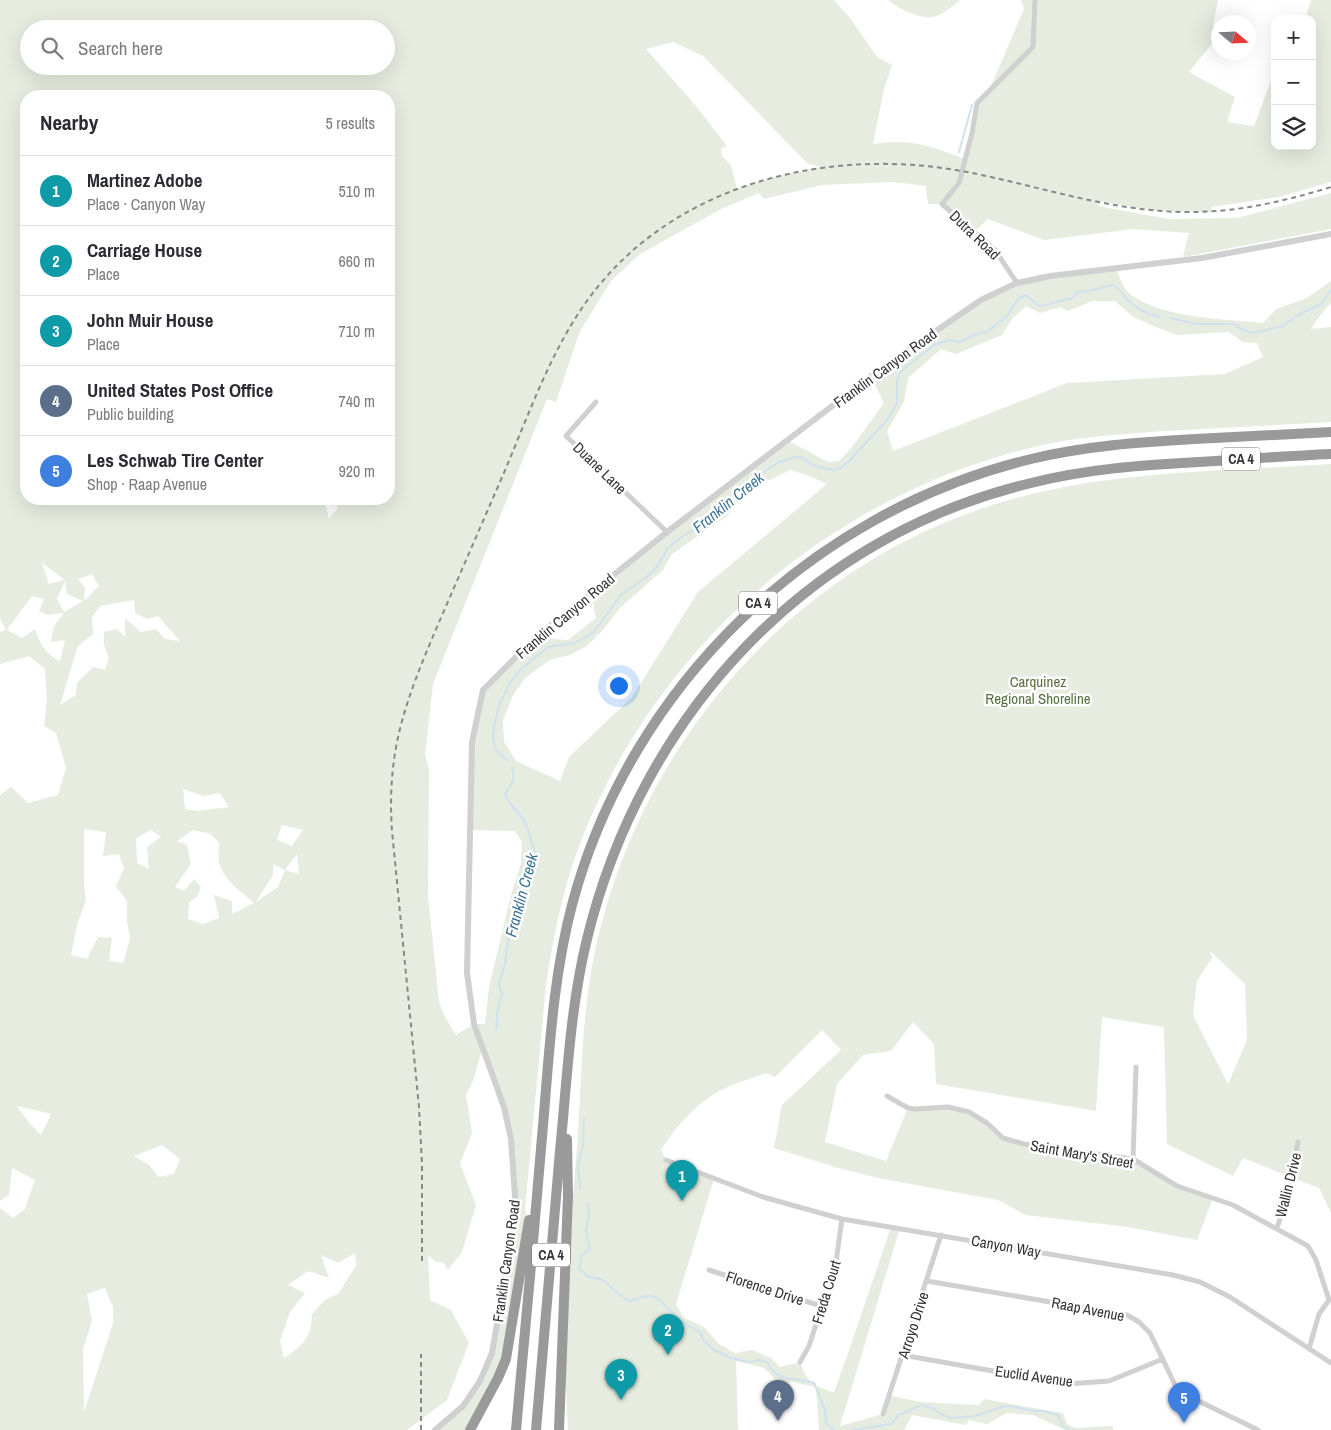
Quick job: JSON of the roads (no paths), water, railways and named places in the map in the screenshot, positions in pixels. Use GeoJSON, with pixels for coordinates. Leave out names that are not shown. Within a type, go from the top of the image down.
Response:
{"type":"FeatureCollection","features":[{"type":"Feature","properties":{"kind":"highway","name":"CA 4"},"geometry":{"type":"LineString","coordinates":[[516,1430],[558,969],[572,909],[591,849],[619,784],[654,723],[687,679],[712,649],[756,605],[817,556],[870,522],[926,494],[970,477],[1000,467],[1061,452],[1108,446],[1331,432]]}},
{"type":"Feature","properties":{"kind":"highway","name":"CA 4"},"geometry":{"type":"LineString","coordinates":[[536,1430],[566,1081],[576,996],[586,942],[608,868],[632,811],[669,743],[705,692],[747,646],[805,593],[855,558],[902,531],[955,507],[1014,487],[1075,473],[1121,467],[1331,454]]}},
{"type":"Feature","properties":{"kind":"highway"},"geometry":{"type":"LineString","coordinates":[[560,1430],[568,1196],[566,1081]]}},
{"type":"Feature","properties":{"kind":"highway"},"geometry":{"type":"LineString","coordinates":[[470,1430],[498,1378],[506,1358],[540,1158]]}},
{"type":"Feature","properties":{"kind":"street","name":"Dutra Road"},"geometry":{"type":"LineString","coordinates":[[1017,282],[995,250],[942,204],[958,183],[972,133],[977,103],[1033,47],[1035,0]]}},
{"type":"Feature","properties":{"kind":"street","name":"Franklin Canyon Road"},"geometry":{"type":"LineString","coordinates":[[435,1430],[463,1406],[480,1381],[492,1353],[511,1243],[515,1196],[511,1139],[504,1107],[474,1024],[467,973],[472,742],[483,690],[535,638],[667,532],[893,360],[981,300],[1017,282],[1050,276],[1202,258],[1331,234]]}},
{"type":"Feature","properties":{"kind":"street","name":"Duane Lane"},"geometry":{"type":"LineString","coordinates":[[596,402],[566,436],[667,532]]}},
{"type":"Feature","properties":{"kind":"street"},"geometry":{"type":"LineString","coordinates":[[1133,1159],[1136,1067]]}},
{"type":"Feature","properties":{"kind":"street","name":"Saint Mary's Street"},"geometry":{"type":"LineString","coordinates":[[887,1096],[908,1108],[948,1107],[968,1112],[987,1122],[1003,1138],[1024,1144],[1133,1159],[1177,1186],[1233,1205],[1308,1246],[1316,1260],[1330,1300],[1319,1314],[1309,1349]]}},
{"type":"Feature","properties":{"kind":"street","name":"Wallin Drive"},"geometry":{"type":"LineString","coordinates":[[1277,1228],[1288,1192],[1298,1142]]}},
{"type":"Feature","properties":{"kind":"street","name":"Canyon Way"},"geometry":{"type":"LineString","coordinates":[[666,1160],[763,1197],[842,1219],[1172,1275],[1200,1282],[1230,1297],[1331,1363]]}},
{"type":"Feature","properties":{"kind":"street","name":"Freda Court"},"geometry":{"type":"LineString","coordinates":[[800,1362],[808,1346],[836,1262],[842,1219]]}},
{"type":"Feature","properties":{"kind":"street","name":"Arroyo Drive"},"geometry":{"type":"LineString","coordinates":[[883,1414],[941,1235]]}},
{"type":"Feature","properties":{"kind":"street","name":"Florence Drive"},"geometry":{"type":"LineString","coordinates":[[709,1270],[821,1306]]}},
{"type":"Feature","properties":{"kind":"street","name":"Raap Avenue"},"geometry":{"type":"LineString","coordinates":[[927,1281],[1127,1315],[1140,1322],[1150,1333],[1178,1391],[1258,1430]]}},
{"type":"Feature","properties":{"kind":"street","name":"Euclid Avenue"},"geometry":{"type":"LineString","coordinates":[[902,1355],[1067,1384],[1109,1382],[1163,1359]]}},
{"type":"Feature","properties":{"kind":"waterway"},"geometry":{"type":"LineString","coordinates":[[959,152],[972,105]]}},
{"type":"Feature","properties":{"kind":"waterway","name":"Franklin Creek"},"geometry":{"type":"LineString","coordinates":[[507,760],[496,750],[493,740],[494,725],[500,703],[510,683],[520,670],[548,647],[575,643],[594,632],[621,595],[657,567],[667,549],[683,536],[712,519],[741,487],[777,463],[795,457],[804,458],[812,465],[833,470],[841,468],[888,419],[897,403],[897,381],[900,372],[934,345],[948,340],[960,342],[976,334],[987,332],[1008,315],[1018,299],[1026,295],[1039,306],[1071,299],[1078,292],[1113,285],[1130,303],[1146,313],[1160,317]]}},
{"type":"Feature","properties":{"kind":"waterway","name":"Franklin Creek"},"geometry":{"type":"LineString","coordinates":[[1170,318],[1196,324],[1234,324],[1241,329],[1253,333],[1283,326],[1298,315],[1321,304],[1331,290]]}},
{"type":"Feature","properties":{"kind":"waterway","name":"Franklin Creek"},"geometry":{"type":"LineString","coordinates":[[496,1030],[498,1008],[502,995],[499,984],[505,964],[508,941],[521,888],[532,865],[535,852],[523,819],[505,794],[513,779],[512,768]]}},
{"type":"Feature","properties":{"kind":"waterway","name":"Franklin Creek"},"geometry":{"type":"LineString","coordinates":[[580,1189],[578,1166],[583,1145],[584,1119]]}},
{"type":"Feature","properties":{"kind":"waterway","name":"Franklin Creek"},"geometry":{"type":"LineString","coordinates":[[587,1204],[589,1212],[586,1231],[590,1248],[582,1255],[579,1269],[589,1277],[601,1279],[628,1301],[647,1296],[656,1297],[681,1321],[701,1333],[703,1340],[714,1350],[731,1358],[750,1362],[758,1360],[767,1362],[782,1377],[814,1383],[825,1410],[826,1423],[834,1430]]}},
{"type":"Feature","properties":{"kind":"waterway","name":"Franklin Creek"},"geometry":{"type":"LineString","coordinates":[[852,1430],[891,1424],[899,1415],[922,1405],[951,1418],[975,1416],[1005,1406],[1043,1411],[1058,1415],[1063,1426],[1070,1430]]}},
{"type":"Feature","properties":{"kind":"railway"},"geometry":{"type":"LineString","coordinates":[[422,1261],[422,1164],[419,1107],[391,820],[392,775],[397,742],[405,709],[423,661],[548,368],[582,308],[617,265],[658,231],[704,203],[754,183],[806,170],[860,164],[914,165],[967,172],[1102,203],[1156,211],[1221,211],[1258,205],[1331,187]]}},
{"type":"Feature","properties":{"kind":"railway"},"geometry":{"type":"LineString","coordinates":[[421,1354],[421,1430]]}},
{"type":"Feature","properties":{"kind":"place","name":"Martinez Adobe"},"geometry":{"type":"Point","coordinates":[682,1201]}},
{"type":"Feature","properties":{"kind":"place","name":"Carriage House"},"geometry":{"type":"Point","coordinates":[668,1355]}},
{"type":"Feature","properties":{"kind":"place","name":"John Muir House"},"geometry":{"type":"Point","coordinates":[621,1400]}},
{"type":"Feature","properties":{"kind":"place","name":"United States Post Office"},"geometry":{"type":"Point","coordinates":[778,1421]}},
{"type":"Feature","properties":{"kind":"place","name":"Les Schwab Tire Center"},"geometry":{"type":"Point","coordinates":[1184,1423]}},
{"type":"Feature","properties":{"kind":"park label","name":"Carquinez Regional Shoreline"},"geometry":{"type":"Point","coordinates":[1038,690]}}]}
